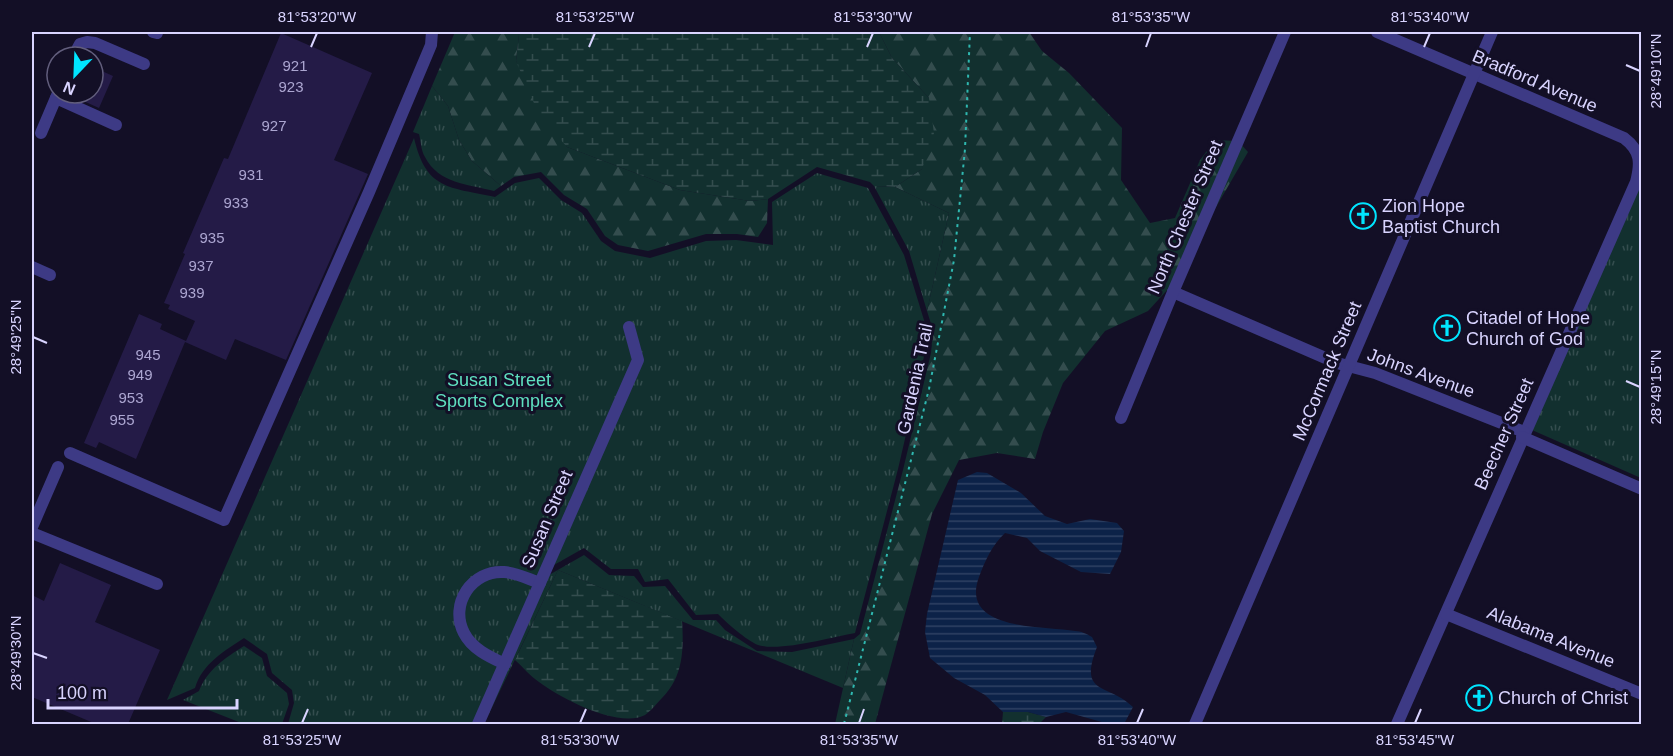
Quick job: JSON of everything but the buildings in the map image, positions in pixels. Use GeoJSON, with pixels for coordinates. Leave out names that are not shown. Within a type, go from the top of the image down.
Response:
{"type":"FeatureCollection","features":[{"type":"Feature","properties":{"kind":"street"},"geometry":{"type":"LineString","coordinates":[[70,453],[224,520],[373,181],[430,45],[432,32]]}},
{"type":"Feature","properties":{"kind":"street","name":"North Chester Street"},"geometry":{"type":"LineString","coordinates":[[1121,418],[1285,32]]}},
{"type":"Feature","properties":{"kind":"street","name":"Bradford Avenue"},"geometry":{"type":"LineString","coordinates":[[1377,32],[1624,138],[1633,145],[1639,157]]}},
{"type":"Feature","properties":{"kind":"street","name":"McCormack Street"},"geometry":{"type":"LineString","coordinates":[[1197,724],[1492,32]]}},
{"type":"Feature","properties":{"kind":"street"},"geometry":{"type":"LineString","coordinates":[[79,45],[90,42],[97,45]]}},
{"type":"Feature","properties":{"kind":"street"},"geometry":{"type":"LineString","coordinates":[[105,48],[144,64]]}},
{"type":"Feature","properties":{"kind":"street"},"geometry":{"type":"LineString","coordinates":[[41,133],[53,105]]}},
{"type":"Feature","properties":{"kind":"street"},"geometry":{"type":"LineString","coordinates":[[76,105],[117,125]]}},
{"type":"Feature","properties":{"kind":"street","name":"Beecher Street"},"geometry":{"type":"LineString","coordinates":[[1397,724],[1523,435],[1636,195],[1639,157]]}},
{"type":"Feature","properties":{"kind":"street"},"geometry":{"type":"LineString","coordinates":[[32,267],[50,275]]}},
{"type":"Feature","properties":{"kind":"street","name":"Johns Avenue"},"geometry":{"type":"LineString","coordinates":[[1173,292],[1337,363],[1375,374],[1523,435],[1641,489]]}},
{"type":"Feature","properties":{"kind":"street","name":"Susan Street"},"geometry":{"type":"LineString","coordinates":[[478,724],[638,360],[629,327]]}},
{"type":"Feature","properties":{"kind":"street"},"geometry":{"type":"LineString","coordinates":[[32,527],[57,467]]}},
{"type":"Feature","properties":{"kind":"street"},"geometry":{"type":"LineString","coordinates":[[32,533],[158,584]]}},
{"type":"Feature","properties":{"kind":"street"},"geometry":{"type":"LineString","coordinates":[[505,664],[483,653],[471,643],[460,621],[460,602],[468,587],[476,579],[495,572],[515,574],[540,583]]}},
{"type":"Feature","properties":{"kind":"street","name":"Alabama Avenue"},"geometry":{"type":"LineString","coordinates":[[1446,614],[1641,694]]}},
{"type":"Feature","properties":{"kind":"path","name":"Gardenia Trail"},"geometry":{"type":"LineString","coordinates":[[844,724],[929,389],[954,260],[965,149],[970,32]]}},
{"type":"Feature","properties":{"kind":"green space"},"geometry":{"type":"Polygon","coordinates":[[[455,32],[517,32],[519,34],[516,61],[567,147],[680,190],[750,201],[768,199],[767,223],[758,237],[706,234],[648,251],[618,245],[605,236],[587,209],[564,195],[541,172],[514,177],[501,186],[472,161],[459,140],[448,106],[432,86],[455,32]]]}},
{"type":"Feature","properties":{"kind":"green space"},"geometry":{"type":"Polygon","coordinates":[[[517,32],[879,32],[892,58],[929,98],[934,133],[922,169],[895,187],[874,186],[870,182],[817,167],[768,199],[750,201],[680,190],[567,147],[539,115],[516,61],[519,34],[517,32]]]}},
{"type":"Feature","properties":{"kind":"green space"},"geometry":{"type":"Polygon","coordinates":[[[879,32],[1029,32],[1042,51],[1069,73],[1122,128],[1121,180],[1150,223],[1175,218],[1200,160],[1215,140],[1238,141],[1248,152],[1169,288],[1148,311],[1105,331],[1063,383],[1043,432],[1035,459],[997,453],[959,460],[932,514],[875,724],[835,724],[854,639],[860,634],[931,353],[933,330],[927,311],[949,213],[895,187],[922,169],[929,98],[892,58],[879,32]]]}},
{"type":"Feature","properties":{"kind":"green space"},"geometry":{"type":"Polygon","coordinates":[[[432,86],[448,106],[459,140],[472,161],[501,186],[494,191],[446,178],[431,166],[425,157],[419,134],[413,132],[432,86]]]}},
{"type":"Feature","properties":{"kind":"green space","name":"Susan Street Sports Complex"},"geometry":{"type":"Polygon","coordinates":[[[414,138],[425,168],[442,183],[452,188],[495,197],[515,183],[539,178],[561,200],[582,213],[601,241],[615,251],[650,258],[706,241],[736,240],[773,245],[772,202],[817,173],[868,188],[904,255],[927,330],[925,352],[898,469],[855,633],[779,647],[758,645],[742,635],[718,614],[696,615],[668,579],[645,582],[638,569],[611,569],[584,548],[545,570],[478,724],[288,724],[294,703],[292,690],[272,673],[267,654],[244,638],[208,665],[198,679],[195,688],[167,700],[414,138]]]}},
{"type":"Feature","properties":{"kind":"green space"},"geometry":{"type":"Polygon","coordinates":[[[1641,171],[1641,478],[1532,430],[1641,171]]]}},
{"type":"Feature","properties":{"kind":"green space"},"geometry":{"type":"Polygon","coordinates":[[[874,186],[895,187],[949,213],[927,311],[909,251],[874,186]]]}},
{"type":"Feature","properties":{"kind":"green space"},"geometry":{"type":"Polygon","coordinates":[[[584,555],[609,575],[634,576],[643,587],[665,586],[693,620],[716,620],[725,630],[757,651],[792,652],[854,639],[843,688],[558,570],[484,724],[549,575],[584,555]]]}},
{"type":"Feature","properties":{"kind":"green space"},"geometry":{"type":"Polygon","coordinates":[[[558,570],[682,621],[683,642],[678,672],[669,690],[645,715],[620,718],[590,710],[549,689],[515,660],[558,570]]]}},
{"type":"Feature","properties":{"kind":"green space"},"geometry":{"type":"Polygon","coordinates":[[[244,646],[262,658],[267,676],[287,693],[289,704],[282,724],[244,724],[183,700],[199,691],[212,671],[244,646]]]}},
{"type":"Feature","properties":{"kind":"green space"},"geometry":{"type":"Polygon","coordinates":[[[1003,712],[1028,712],[1046,717],[1039,724],[1002,724],[1003,712]]]}},
{"type":"Feature","properties":{"kind":"water"},"geometry":{"type":"Polygon","coordinates":[[[977,472],[987,473],[1021,493],[1045,516],[1067,524],[1090,519],[1117,523],[1124,531],[1121,552],[1110,574],[1081,572],[1040,551],[1027,538],[1005,533],[986,559],[979,577],[976,595],[981,608],[992,616],[1008,622],[1079,632],[1092,637],[1097,647],[1092,663],[1093,681],[1133,707],[1124,724],[1109,724],[1066,712],[1046,717],[1028,712],[1003,712],[985,695],[954,678],[930,658],[925,632],[927,614],[958,480],[977,472]]]}},
{"type":"Feature","properties":{"kind":"place","name":"Zion Hope Baptist Church"},"geometry":{"type":"Point","coordinates":[1363,216]}},
{"type":"Feature","properties":{"kind":"place","name":"Citadel of Hope Church of God"},"geometry":{"type":"Point","coordinates":[1447,328]}},
{"type":"Feature","properties":{"kind":"place","name":"Church of Christ"},"geometry":{"type":"Point","coordinates":[1479,698]}}]}
